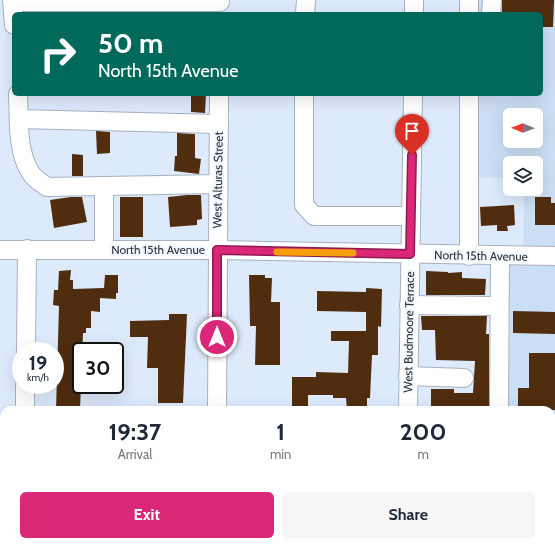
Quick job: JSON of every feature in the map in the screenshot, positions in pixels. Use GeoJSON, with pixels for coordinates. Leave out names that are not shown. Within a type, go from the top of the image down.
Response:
{"type":"FeatureCollection","features":[{"type":"Feature","properties":{"kind":"street"},"geometry":{"type":"LineString","coordinates":[[305,12],[306,0]]}},
{"type":"Feature","properties":{"kind":"street"},"geometry":{"type":"LineString","coordinates":[[414,0],[414,12]]}},
{"type":"Feature","properties":{"kind":"street"},"geometry":{"type":"LineString","coordinates":[[469,0],[469,12]]}},
{"type":"Feature","properties":{"kind":"street"},"geometry":{"type":"LineString","coordinates":[[491,12],[492,0]]}},
{"type":"Feature","properties":{"kind":"street"},"geometry":{"type":"LineString","coordinates":[[13,12],[13,1],[220,5]]}},
{"type":"Feature","properties":{"kind":"street"},"geometry":{"type":"LineString","coordinates":[[18,96],[22,150],[29,170],[36,180],[47,186],[218,184]]}},
{"type":"Feature","properties":{"kind":"street","name":"West Alturas Street"},"geometry":{"type":"LineString","coordinates":[[217,406],[219,96]]}},
{"type":"Feature","properties":{"kind":"street"},"geometry":{"type":"LineString","coordinates":[[304,96],[304,205],[314,216],[411,216]]}},
{"type":"Feature","properties":{"kind":"street","name":"West Budmoore Terrace"},"geometry":{"type":"LineString","coordinates":[[408,406],[412,96]]}},
{"type":"Feature","properties":{"kind":"street"},"geometry":{"type":"LineString","coordinates":[[469,96],[469,256]]}},
{"type":"Feature","properties":{"kind":"street"},"geometry":{"type":"LineString","coordinates":[[20,119],[219,124]]}},
{"type":"Feature","properties":{"kind":"street"},"geometry":{"type":"LineString","coordinates":[[104,186],[104,249]]}},
{"type":"Feature","properties":{"kind":"street"},"geometry":{"type":"LineString","coordinates":[[26,249],[26,342]]}},
{"type":"Feature","properties":{"kind":"street","name":"North 15th Avenue"},"geometry":{"type":"LineString","coordinates":[[0,250],[217,250],[469,256],[555,256]]}},
{"type":"Feature","properties":{"kind":"street"},"geometry":{"type":"LineString","coordinates":[[499,406],[500,256]]}},
{"type":"Feature","properties":{"kind":"street"},"geometry":{"type":"LineString","coordinates":[[409,305],[492,306]]}},
{"type":"Feature","properties":{"kind":"street"},"geometry":{"type":"LineString","coordinates":[[408,376],[464,378]]}},
{"type":"Feature","properties":{"kind":"street"},"geometry":{"type":"LineString","coordinates":[[25,394],[25,406]]}},
{"type":"Feature","properties":{"kind":"shaded area"},"geometry":{"type":"Polygon","coordinates":[[[472,0],[555,0],[555,406],[501,406],[504,257],[523,256],[524,196],[543,196],[543,156],[503,156],[503,177],[470,178],[471,96],[543,96],[543,12],[472,12],[472,0]]]}},
{"type":"Feature","properties":{"kind":"building"},"geometry":{"type":"Polygon","coordinates":[[[502,0],[554,0],[553,27],[543,27],[543,12],[502,12],[502,0]]]}},
{"type":"Feature","properties":{"kind":"building"},"geometry":{"type":"Polygon","coordinates":[[[191,96],[206,96],[205,113],[191,112],[191,96]]]}},
{"type":"Feature","properties":{"kind":"building"},"geometry":{"type":"Polygon","coordinates":[[[96,131],[110,132],[110,153],[97,154],[96,131]]]}},
{"type":"Feature","properties":{"kind":"building"},"geometry":{"type":"Polygon","coordinates":[[[177,133],[195,134],[195,158],[201,159],[199,174],[174,171],[175,156],[177,156],[177,133]]]}},
{"type":"Feature","properties":{"kind":"building"},"geometry":{"type":"Polygon","coordinates":[[[72,154],[83,155],[83,176],[72,176],[72,154]]]}},
{"type":"Feature","properties":{"kind":"building"},"geometry":{"type":"Polygon","coordinates":[[[201,195],[202,219],[197,220],[197,225],[170,227],[168,197],[201,195]]]}},
{"type":"Feature","properties":{"kind":"building"},"geometry":{"type":"Polygon","coordinates":[[[82,197],[87,222],[54,228],[50,200],[82,197]]]}},
{"type":"Feature","properties":{"kind":"building"},"geometry":{"type":"Polygon","coordinates":[[[120,197],[143,197],[143,237],[120,237],[120,197]]]}},
{"type":"Feature","properties":{"kind":"building"},"geometry":{"type":"Polygon","coordinates":[[[535,197],[551,197],[551,203],[555,203],[555,225],[535,225],[535,197]]]}},
{"type":"Feature","properties":{"kind":"building"},"geometry":{"type":"Polygon","coordinates":[[[514,205],[515,225],[507,226],[508,231],[497,231],[497,225],[481,226],[480,207],[514,205]]]}},
{"type":"Feature","properties":{"kind":"building"},"geometry":{"type":"Polygon","coordinates":[[[71,270],[70,280],[73,280],[73,289],[104,288],[105,275],[118,275],[118,293],[116,293],[116,299],[100,298],[100,312],[91,311],[91,328],[86,328],[86,333],[83,333],[83,342],[72,342],[72,394],[81,394],[80,406],[56,406],[56,394],[64,394],[64,342],[58,342],[59,306],[53,305],[54,290],[58,290],[59,271],[71,270]]]}},
{"type":"Feature","properties":{"kind":"building"},"geometry":{"type":"Polygon","coordinates":[[[426,271],[448,273],[462,272],[462,278],[486,279],[485,295],[426,295],[426,271]]]}},
{"type":"Feature","properties":{"kind":"building"},"geometry":{"type":"Polygon","coordinates":[[[249,275],[265,275],[265,278],[272,278],[271,302],[280,302],[280,365],[255,365],[256,326],[250,326],[249,275]]]}},
{"type":"Feature","properties":{"kind":"building"},"geometry":{"type":"Polygon","coordinates":[[[366,288],[382,289],[381,327],[378,326],[378,355],[372,355],[370,398],[367,398],[367,406],[347,406],[346,398],[333,398],[333,395],[308,395],[308,406],[292,406],[292,377],[316,377],[316,372],[348,373],[349,341],[331,341],[331,331],[366,331],[366,312],[317,311],[317,291],[366,292],[366,288]]]}},
{"type":"Feature","properties":{"kind":"building"},"geometry":{"type":"Polygon","coordinates":[[[513,311],[555,312],[555,334],[513,333],[513,311]]]}},
{"type":"Feature","properties":{"kind":"building"},"geometry":{"type":"Polygon","coordinates":[[[169,314],[187,314],[183,403],[158,403],[158,368],[147,368],[148,337],[130,337],[130,321],[169,320],[169,314]]]}},
{"type":"Feature","properties":{"kind":"building"},"geometry":{"type":"Polygon","coordinates":[[[421,316],[487,316],[486,334],[489,334],[489,406],[431,406],[431,389],[454,389],[454,393],[473,393],[475,361],[436,360],[435,330],[422,330],[421,316]]]}},
{"type":"Feature","properties":{"kind":"building"},"geometry":{"type":"Polygon","coordinates":[[[529,353],[555,353],[555,406],[518,406],[518,388],[529,388],[529,353]]]}},
{"type":"Feature","properties":{"kind":"slow traffic"},"geometry":{"type":"LineString","coordinates":[[277,252],[353,253]]}},
{"type":"Feature","properties":{"kind":"route"},"geometry":{"type":"LineString","coordinates":[[217,337],[217,250],[410,254],[412,155]]}}]}
